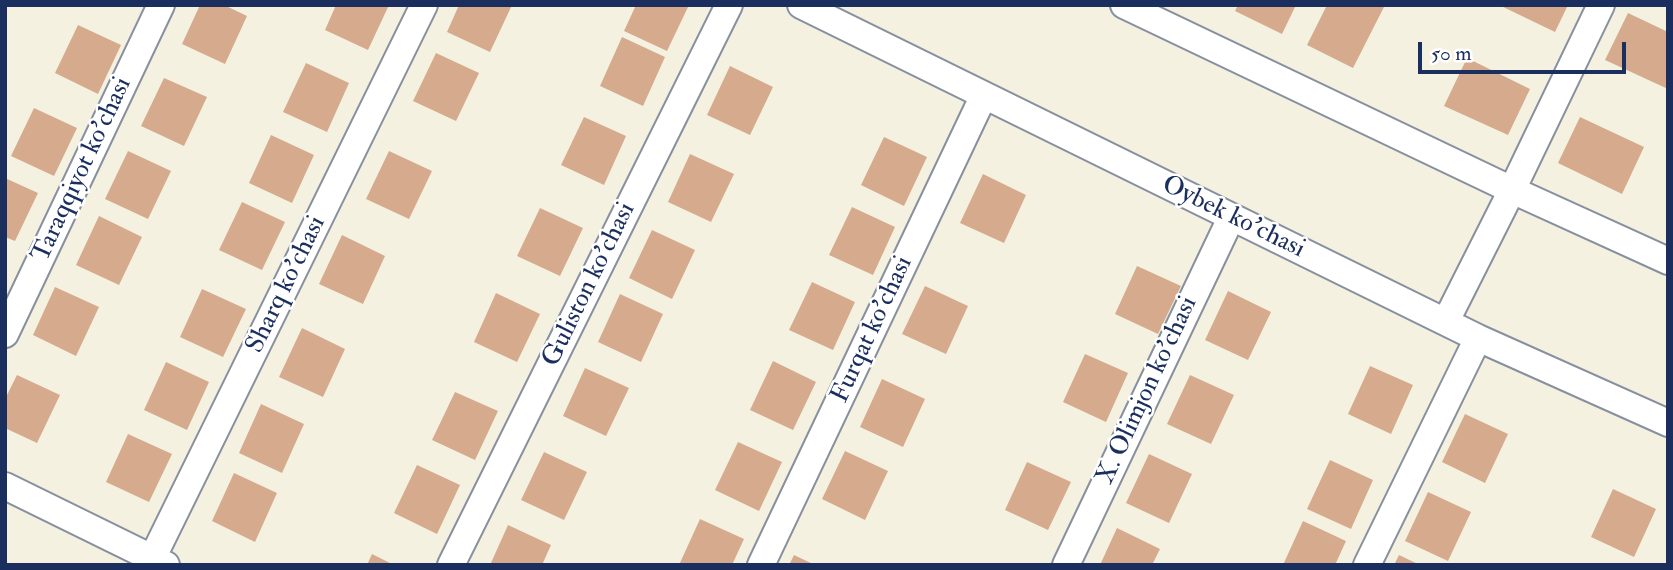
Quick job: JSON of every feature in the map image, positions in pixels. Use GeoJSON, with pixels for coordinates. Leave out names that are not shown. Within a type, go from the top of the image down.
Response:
{"type":"FeatureCollection","features":[{"type":"Feature","properties":{"kind":"street","name":"Taraqqiyot ko'chasi"},"geometry":{"type":"LineString","coordinates":[[5,334],[161,5]]}},
{"type":"Feature","properties":{"kind":"street","name":"Sharq ko'chasi"},"geometry":{"type":"LineString","coordinates":[[156,562],[424,5]]}},
{"type":"Feature","properties":{"kind":"street","name":"Guliston ko'chasi"},"geometry":{"type":"LineString","coordinates":[[451,565],[729,5]]}},
{"type":"Feature","properties":{"kind":"street","name":"Oybek ko'chasi"},"geometry":{"type":"LineString","coordinates":[[801,5],[1478,338],[1668,423]]}},
{"type":"Feature","properties":{"kind":"street"},"geometry":{"type":"LineString","coordinates":[[1125,5],[1512,190],[1668,261]]}},
{"type":"Feature","properties":{"kind":"street"},"geometry":{"type":"LineString","coordinates":[[1446,321],[1601,5]]}},
{"type":"Feature","properties":{"kind":"street","name":"Furqat ko'chasi"},"geometry":{"type":"LineString","coordinates":[[761,565],[984,94]]}},
{"type":"Feature","properties":{"kind":"street","name":"X. Olimjon ko'chasi"},"geometry":{"type":"LineString","coordinates":[[1066,565],[1231,218]]}},
{"type":"Feature","properties":{"kind":"street"},"geometry":{"type":"LineString","coordinates":[[1367,565],[1478,338]]}},
{"type":"Feature","properties":{"kind":"street"},"geometry":{"type":"LineString","coordinates":[[5,486],[156,562]]}},
{"type":"Feature","properties":{"kind":"building"},"geometry":{"type":"Polygon","coordinates":[[[200,5],[224,5],[247,16],[225,64],[182,44],[200,5]]]}},
{"type":"Feature","properties":{"kind":"building"},"geometry":{"type":"Polygon","coordinates":[[[336,5],[389,5],[368,50],[325,30],[336,5]]]}},
{"type":"Feature","properties":{"kind":"building"},"geometry":{"type":"Polygon","coordinates":[[[459,5],[512,5],[490,52],[447,32],[459,5]]]}},
{"type":"Feature","properties":{"kind":"building"},"geometry":{"type":"Polygon","coordinates":[[[636,5],[689,5],[667,51],[624,31],[636,5]]]}},
{"type":"Feature","properties":{"kind":"building"},"geometry":{"type":"Polygon","coordinates":[[[1238,5],[1296,5],[1282,34],[1235,11],[1238,5]]]}},
{"type":"Feature","properties":{"kind":"building"},"geometry":{"type":"Polygon","coordinates":[[[1327,5],[1385,5],[1353,68],[1307,45],[1327,5]]]}},
{"type":"Feature","properties":{"kind":"building"},"geometry":{"type":"Polygon","coordinates":[[[1499,5],[1568,5],[1555,32],[1499,5]]]}},
{"type":"Feature","properties":{"kind":"building"},"geometry":{"type":"Polygon","coordinates":[[[1628,13],[1668,32],[1668,89],[1605,60],[1628,13]]]}},
{"type":"Feature","properties":{"kind":"building"},"geometry":{"type":"Polygon","coordinates":[[[78,25],[121,45],[98,94],[55,73],[78,25]]]}},
{"type":"Feature","properties":{"kind":"building"},"geometry":{"type":"Polygon","coordinates":[[[622,37],[665,57],[643,106],[600,86],[622,37]]]}},
{"type":"Feature","properties":{"kind":"building"},"geometry":{"type":"Polygon","coordinates":[[[436,53],[479,73],[456,121],[413,101],[436,53]]]}},
{"type":"Feature","properties":{"kind":"building"},"geometry":{"type":"Polygon","coordinates":[[[1467,58],[1530,89],[1508,135],[1444,106],[1467,58]]]}},
{"type":"Feature","properties":{"kind":"building"},"geometry":{"type":"Polygon","coordinates":[[[306,63],[349,83],[327,132],[283,112],[306,63]]]}},
{"type":"Feature","properties":{"kind":"building"},"geometry":{"type":"Polygon","coordinates":[[[730,66],[773,87],[750,135],[707,115],[730,66]]]}},
{"type":"Feature","properties":{"kind":"building"},"geometry":{"type":"Polygon","coordinates":[[[164,78],[207,97],[184,146],[141,126],[164,78]]]}},
{"type":"Feature","properties":{"kind":"building"},"geometry":{"type":"Polygon","coordinates":[[[34,108],[77,128],[54,176],[11,156],[34,108]]]}},
{"type":"Feature","properties":{"kind":"building"},"geometry":{"type":"Polygon","coordinates":[[[584,117],[626,136],[604,185],[561,165],[584,117]]]}},
{"type":"Feature","properties":{"kind":"building"},"geometry":{"type":"Polygon","coordinates":[[[1580,117],[1644,147],[1622,194],[1558,163],[1580,117]]]}},
{"type":"Feature","properties":{"kind":"building"},"geometry":{"type":"Polygon","coordinates":[[[271,135],[314,155],[292,203],[249,183],[271,135]]]}},
{"type":"Feature","properties":{"kind":"building"},"geometry":{"type":"Polygon","coordinates":[[[884,137],[927,157],[904,206],[861,185],[884,137]]]}},
{"type":"Feature","properties":{"kind":"building"},"geometry":{"type":"Polygon","coordinates":[[[128,151],[171,171],[148,219],[105,199],[128,151]]]}},
{"type":"Feature","properties":{"kind":"building"},"geometry":{"type":"Polygon","coordinates":[[[389,151],[432,171],[409,219],[366,199],[389,151]]]}},
{"type":"Feature","properties":{"kind":"building"},"geometry":{"type":"Polygon","coordinates":[[[690,154],[734,174],[711,222],[668,202],[690,154]]]}},
{"type":"Feature","properties":{"kind":"building"},"geometry":{"type":"Polygon","coordinates":[[[983,174],[1026,195],[1004,243],[960,223],[983,174]]]}},
{"type":"Feature","properties":{"kind":"building"},"geometry":{"type":"Polygon","coordinates":[[[5,178],[38,193],[15,241],[5,237],[5,178]]]}},
{"type":"Feature","properties":{"kind":"building"},"geometry":{"type":"Polygon","coordinates":[[[242,202],[285,222],[262,270],[219,250],[242,202]]]}},
{"type":"Feature","properties":{"kind":"building"},"geometry":{"type":"Polygon","coordinates":[[[852,207],[895,227],[873,275],[829,255],[852,207]]]}},
{"type":"Feature","properties":{"kind":"building"},"geometry":{"type":"Polygon","coordinates":[[[540,208],[583,228],[560,276],[517,256],[540,208]]]}},
{"type":"Feature","properties":{"kind":"building"},"geometry":{"type":"Polygon","coordinates":[[[99,216],[142,237],[119,285],[76,265],[99,216]]]}},
{"type":"Feature","properties":{"kind":"building"},"geometry":{"type":"Polygon","coordinates":[[[652,230],[695,250],[672,299],[629,278],[652,230]]]}},
{"type":"Feature","properties":{"kind":"building"},"geometry":{"type":"Polygon","coordinates":[[[342,235],[385,256],[363,304],[319,284],[342,235]]]}},
{"type":"Feature","properties":{"kind":"building"},"geometry":{"type":"Polygon","coordinates":[[[1137,266],[1181,286],[1158,334],[1115,314],[1137,266]]]}},
{"type":"Feature","properties":{"kind":"building"},"geometry":{"type":"Polygon","coordinates":[[[812,282],[855,302],[833,350],[789,330],[812,282]]]}},
{"type":"Feature","properties":{"kind":"building"},"geometry":{"type":"Polygon","coordinates":[[[925,286],[968,306],[946,354],[902,334],[925,286]]]}},
{"type":"Feature","properties":{"kind":"building"},"geometry":{"type":"Polygon","coordinates":[[[55,287],[99,307],[76,356],[33,335],[55,287]]]}},
{"type":"Feature","properties":{"kind":"building"},"geometry":{"type":"Polygon","coordinates":[[[202,289],[246,309],[223,357],[180,337],[202,289]]]}},
{"type":"Feature","properties":{"kind":"building"},"geometry":{"type":"Polygon","coordinates":[[[1228,291],[1271,312],[1248,360],[1205,340],[1228,291]]]}},
{"type":"Feature","properties":{"kind":"building"},"geometry":{"type":"Polygon","coordinates":[[[496,293],[540,314],[517,362],[474,342],[496,293]]]}},
{"type":"Feature","properties":{"kind":"building"},"geometry":{"type":"Polygon","coordinates":[[[620,294],[663,314],[641,362],[598,342],[620,294]]]}},
{"type":"Feature","properties":{"kind":"building"},"geometry":{"type":"Polygon","coordinates":[[[302,328],[345,349],[323,397],[279,377],[302,328]]]}},
{"type":"Feature","properties":{"kind":"building"},"geometry":{"type":"Polygon","coordinates":[[[1085,354],[1128,373],[1106,422],[1063,402],[1085,354]]]}},
{"type":"Feature","properties":{"kind":"building"},"geometry":{"type":"Polygon","coordinates":[[[773,361],[816,382],[793,430],[750,410],[773,361]]]}},
{"type":"Feature","properties":{"kind":"building"},"geometry":{"type":"Polygon","coordinates":[[[166,362],[209,382],[187,430],[144,410],[166,362]]]}},
{"type":"Feature","properties":{"kind":"building"},"geometry":{"type":"Polygon","coordinates":[[[1370,366],[1413,385],[1391,434],[1348,414],[1370,366]]]}},
{"type":"Feature","properties":{"kind":"building"},"geometry":{"type":"Polygon","coordinates":[[[585,368],[629,388],[606,436],[563,416],[585,368]]]}},
{"type":"Feature","properties":{"kind":"building"},"geometry":{"type":"Polygon","coordinates":[[[17,375],[60,395],[37,443],[5,428],[5,399],[17,375]]]}},
{"type":"Feature","properties":{"kind":"building"},"geometry":{"type":"Polygon","coordinates":[[[1190,375],[1234,395],[1211,444],[1167,424],[1190,375]]]}},
{"type":"Feature","properties":{"kind":"building"},"geometry":{"type":"Polygon","coordinates":[[[882,379],[925,399],[903,447],[860,427],[882,379]]]}},
{"type":"Feature","properties":{"kind":"building"},"geometry":{"type":"Polygon","coordinates":[[[455,392],[498,411],[475,460],[432,440],[455,392]]]}},
{"type":"Feature","properties":{"kind":"building"},"geometry":{"type":"Polygon","coordinates":[[[261,404],[304,424],[282,473],[239,453],[261,404]]]}},
{"type":"Feature","properties":{"kind":"building"},"geometry":{"type":"Polygon","coordinates":[[[1465,414],[1508,434],[1485,483],[1442,462],[1465,414]]]}},
{"type":"Feature","properties":{"kind":"building"},"geometry":{"type":"Polygon","coordinates":[[[128,434],[172,454],[149,502],[106,482],[128,434]]]}},
{"type":"Feature","properties":{"kind":"building"},"geometry":{"type":"Polygon","coordinates":[[[738,442],[782,462],[759,511],[715,490],[738,442]]]}},
{"type":"Feature","properties":{"kind":"building"},"geometry":{"type":"Polygon","coordinates":[[[845,451],[888,471],[865,520],[822,499],[845,451]]]}},
{"type":"Feature","properties":{"kind":"building"},"geometry":{"type":"Polygon","coordinates":[[[544,452],[587,472],[564,520],[521,500],[544,452]]]}},
{"type":"Feature","properties":{"kind":"building"},"geometry":{"type":"Polygon","coordinates":[[[1149,454],[1192,474],[1169,523],[1126,503],[1149,454]]]}},
{"type":"Feature","properties":{"kind":"building"},"geometry":{"type":"Polygon","coordinates":[[[1330,460],[1373,480],[1351,529],[1307,509],[1330,460]]]}},
{"type":"Feature","properties":{"kind":"building"},"geometry":{"type":"Polygon","coordinates":[[[1027,462],[1071,482],[1048,530],[1005,510],[1027,462]]]}},
{"type":"Feature","properties":{"kind":"building"},"geometry":{"type":"Polygon","coordinates":[[[417,465],[460,485],[437,534],[394,513],[417,465]]]}},
{"type":"Feature","properties":{"kind":"building"},"geometry":{"type":"Polygon","coordinates":[[[234,473],[277,493],[255,542],[212,521],[234,473]]]}},
{"type":"Feature","properties":{"kind":"building"},"geometry":{"type":"Polygon","coordinates":[[[1613,489],[1656,509],[1634,557],[1591,537],[1613,489]]]}},
{"type":"Feature","properties":{"kind":"building"},"geometry":{"type":"Polygon","coordinates":[[[1428,492],[1471,512],[1448,561],[1405,541],[1428,492]]]}},
{"type":"Feature","properties":{"kind":"building"},"geometry":{"type":"Polygon","coordinates":[[[700,519],[744,539],[732,565],[679,565],[700,519]]]}},
{"type":"Feature","properties":{"kind":"building"},"geometry":{"type":"Polygon","coordinates":[[[1303,521],[1346,541],[1335,565],[1283,565],[1303,521]]]}},
{"type":"Feature","properties":{"kind":"building"},"geometry":{"type":"Polygon","coordinates":[[[508,525],[551,545],[542,565],[490,565],[508,525]]]}},
{"type":"Feature","properties":{"kind":"building"},"geometry":{"type":"Polygon","coordinates":[[[1117,528],[1160,549],[1152,565],[1100,565],[1117,528]]]}},
{"type":"Feature","properties":{"kind":"building"},"geometry":{"type":"Polygon","coordinates":[[[372,554],[394,565],[367,565],[372,554]]]}},
{"type":"Feature","properties":{"kind":"building"},"geometry":{"type":"Polygon","coordinates":[[[794,555],[815,565],[789,565],[794,555]]]}},
{"type":"Feature","properties":{"kind":"building"},"geometry":{"type":"Polygon","coordinates":[[[1399,555],[1420,565],[1394,565],[1399,555]]]}}]}
